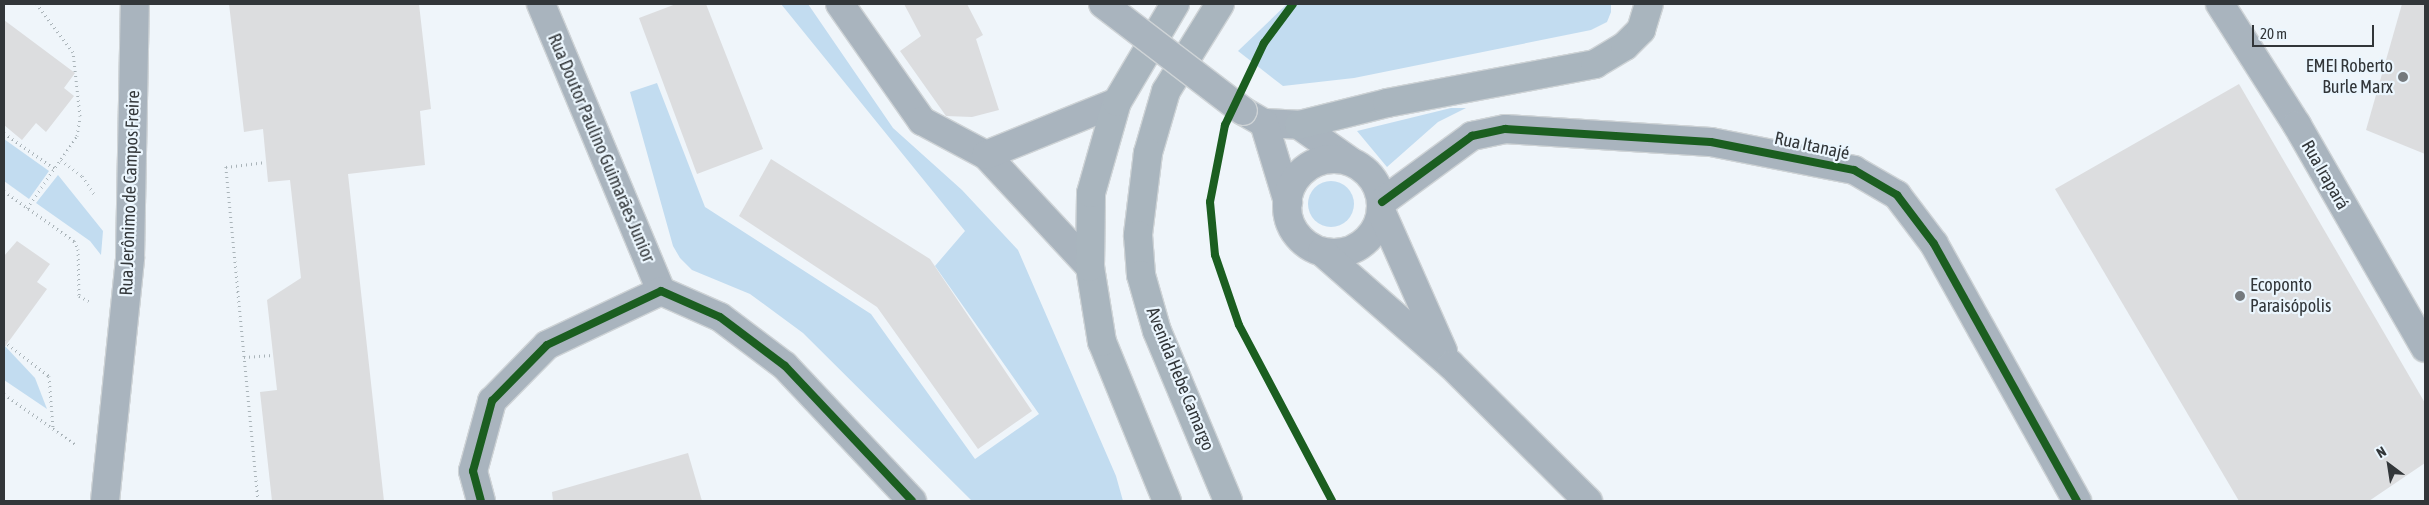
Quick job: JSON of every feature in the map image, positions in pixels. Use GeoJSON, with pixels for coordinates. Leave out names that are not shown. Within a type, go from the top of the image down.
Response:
{"type":"FeatureCollection","features":[{"type":"Feature","properties":{"kind":"main road"},"geometry":{"type":"LineString","coordinates":[[1168,501],[1102,342],[1090,267],[1091,193],[1117,102],[1175,4]]}},
{"type":"Feature","properties":{"kind":"main road","name":"Avenida Hebe Camargo"},"geometry":{"type":"LineString","coordinates":[[1220,4],[1166,91],[1148,154],[1138,234],[1141,275],[1157,331],[1228,501]]}},
{"type":"Feature","properties":{"kind":"main road"},"geometry":{"type":"LineString","coordinates":[[1299,125],[1387,103],[1595,64],[1625,46],[1641,30],[1650,4]]}},
{"type":"Feature","properties":{"kind":"street","name":"Rua Jerônimo de Campos Freire"},"geometry":{"type":"LineString","coordinates":[[105,501],[130,257],[135,4]]}},
{"type":"Feature","properties":{"kind":"street","name":"Rua Doutor Paulino Guimarães Junior"},"geometry":{"type":"LineString","coordinates":[[541,4],[661,291]]}},
{"type":"Feature","properties":{"kind":"street"},"geometry":{"type":"LineString","coordinates":[[840,4],[922,121],[986,154],[1090,267]]}},
{"type":"Feature","properties":{"kind":"street"},"geometry":{"type":"LineString","coordinates":[[1103,4],[1254,117],[1299,125],[1375,181],[1382,207],[1420,306],[1451,365]]}},
{"type":"Feature","properties":{"kind":"street","name":"Rua Irapará"},"geometry":{"type":"LineString","coordinates":[[2220,4],[2297,125],[2425,348]]}},
{"type":"Feature","properties":{"kind":"street"},"geometry":{"type":"LineString","coordinates":[[986,154],[1117,102]]}},
{"type":"Feature","properties":{"kind":"street"},"geometry":{"type":"LineString","coordinates":[[1254,117],[1288,202],[1297,236],[1322,252],[1451,365],[1588,501]]}},
{"type":"Feature","properties":{"kind":"street","name":"Rua Itanajé"},"geometry":{"type":"LineString","coordinates":[[1382,207],[1472,136],[1505,129],[1711,142],[1854,170],[1897,195],[1934,244],[2077,501]]}},
{"type":"Feature","properties":{"kind":"street"},"geometry":{"type":"LineString","coordinates":[[1288,202],[1296,180],[1306,169],[1334,159],[1350,161]]}},
{"type":"Feature","properties":{"kind":"street"},"geometry":{"type":"LineString","coordinates":[[1322,252],[1338,253],[1367,240],[1382,207]]}},
{"type":"Feature","properties":{"kind":"street"},"geometry":{"type":"LineString","coordinates":[[481,501],[473,471],[492,401],[547,345],[661,291],[720,317],[785,366],[912,501]]}},
{"type":"Feature","properties":{"kind":"path"},"geometry":{"type":"LineString","coordinates":[[27,208],[77,136],[78,85],[73,52],[37,4]]}},
{"type":"Feature","properties":{"kind":"path"},"geometry":{"type":"LineString","coordinates":[[4,132],[55,169]]}},
{"type":"Feature","properties":{"kind":"path"},"geometry":{"type":"LineString","coordinates":[[258,501],[226,167],[266,162]]}},
{"type":"Feature","properties":{"kind":"path"},"geometry":{"type":"LineString","coordinates":[[4,191],[74,241],[80,298],[125,305]]}},
{"type":"Feature","properties":{"kind":"path"},"geometry":{"type":"LineString","coordinates":[[4,341],[48,375],[53,428]]}},
{"type":"Feature","properties":{"kind":"path"},"geometry":{"type":"LineString","coordinates":[[244,357],[273,355]]}},
{"type":"Feature","properties":{"kind":"path"},"geometry":{"type":"LineString","coordinates":[[4,394],[109,467]]}},
{"type":"Feature","properties":{"kind":"shaded area"},"geometry":{"type":"Polygon","coordinates":[[[781,4],[808,4],[893,128],[962,190],[1018,250],[1116,476],[1123,501],[972,501],[803,333],[750,294],[692,270],[680,258],[673,246],[630,92],[657,83],[705,207],[871,314],[975,459],[1039,414],[935,266],[965,231],[781,4]]]}},
{"type":"Feature","properties":{"kind":"shaded area"},"geometry":{"type":"Polygon","coordinates":[[[1287,4],[1611,4],[1611,12],[1607,22],[1591,30],[1354,78],[1283,86],[1238,51],[1287,4]]]}},
{"type":"Feature","properties":{"kind":"shaded area"},"geometry":{"type":"Polygon","coordinates":[[[1451,108],[1466,108],[1438,122],[1387,167],[1357,131],[1451,108]]]}},
{"type":"Feature","properties":{"kind":"shaded area"},"geometry":{"type":"Polygon","coordinates":[[[4,139],[49,171],[29,199],[4,181],[4,139]]]}},
{"type":"Feature","properties":{"kind":"shaded area"},"geometry":{"type":"Polygon","coordinates":[[[58,175],[103,231],[101,255],[90,241],[36,203],[58,175]]]}},
{"type":"Feature","properties":{"kind":"shaded area"},"geometry":{"type":"Polygon","coordinates":[[[1336,181],[1348,187],[1353,195],[1353,213],[1348,221],[1340,226],[1326,227],[1314,221],[1309,213],[1308,199],[1314,187],[1322,182],[1336,181]]]}},
{"type":"Feature","properties":{"kind":"shaded area"},"geometry":{"type":"Polygon","coordinates":[[[4,345],[35,378],[47,409],[4,380],[4,345]]]}},
{"type":"Feature","properties":{"kind":"building"},"geometry":{"type":"Polygon","coordinates":[[[229,4],[419,4],[431,109],[420,111],[425,165],[348,174],[384,501],[272,501],[260,392],[277,390],[267,300],[301,278],[290,180],[268,182],[263,129],[244,132],[229,4]]]}},
{"type":"Feature","properties":{"kind":"building"},"geometry":{"type":"Polygon","coordinates":[[[676,4],[706,4],[763,149],[697,174],[639,18],[676,4]]]}},
{"type":"Feature","properties":{"kind":"building"},"geometry":{"type":"Polygon","coordinates":[[[904,4],[967,4],[983,35],[976,39],[999,110],[972,117],[946,116],[900,51],[921,36],[904,4]]]}},
{"type":"Feature","properties":{"kind":"building","name":"EMEI Roberto Burle Marx"},"geometry":{"type":"Polygon","coordinates":[[[2402,4],[2425,4],[2425,154],[2366,130],[2402,4]]]}},
{"type":"Feature","properties":{"kind":"building"},"geometry":{"type":"Polygon","coordinates":[[[4,20],[75,73],[64,88],[74,96],[46,132],[36,123],[22,140],[4,125],[4,20]]]}},
{"type":"Feature","properties":{"kind":"building","name":"Ecoponto Paraisópolis"},"geometry":{"type":"Polygon","coordinates":[[[2239,84],[2425,403],[2425,463],[2369,501],[2239,501],[2055,189],[2239,84]]]}},
{"type":"Feature","properties":{"kind":"building"},"geometry":{"type":"Polygon","coordinates":[[[771,159],[930,259],[1032,411],[978,449],[877,307],[739,216],[771,159]]]}},
{"type":"Feature","properties":{"kind":"building"},"geometry":{"type":"Polygon","coordinates":[[[17,241],[50,264],[37,282],[47,289],[4,348],[4,256],[17,241]]]}},
{"type":"Feature","properties":{"kind":"building"},"geometry":{"type":"Polygon","coordinates":[[[688,453],[702,501],[553,501],[552,492],[688,453]]]}},
{"type":"Feature","properties":{"kind":"cycle path"},"geometry":{"type":"LineString","coordinates":[[1293,4],[1264,43],[1225,125],[1210,202],[1215,255],[1239,325],[1332,501]]}},
{"type":"Feature","properties":{"kind":"cycle path"},"geometry":{"type":"LineString","coordinates":[[1382,202],[1472,136],[1505,129],[1711,142],[1854,170],[1897,195],[1934,244],[2077,501]]}},
{"type":"Feature","properties":{"kind":"cycle path"},"geometry":{"type":"LineString","coordinates":[[481,501],[473,471],[492,401],[547,345],[661,291],[720,317],[785,366],[912,501]]}},
{"type":"Feature","properties":{"kind":"place","name":"EMEI Roberto Burle Marx"},"geometry":{"type":"Point","coordinates":[2403,77]}},
{"type":"Feature","properties":{"kind":"place","name":"Ecoponto Paraisópolis"},"geometry":{"type":"Point","coordinates":[2240,296]}}]}
